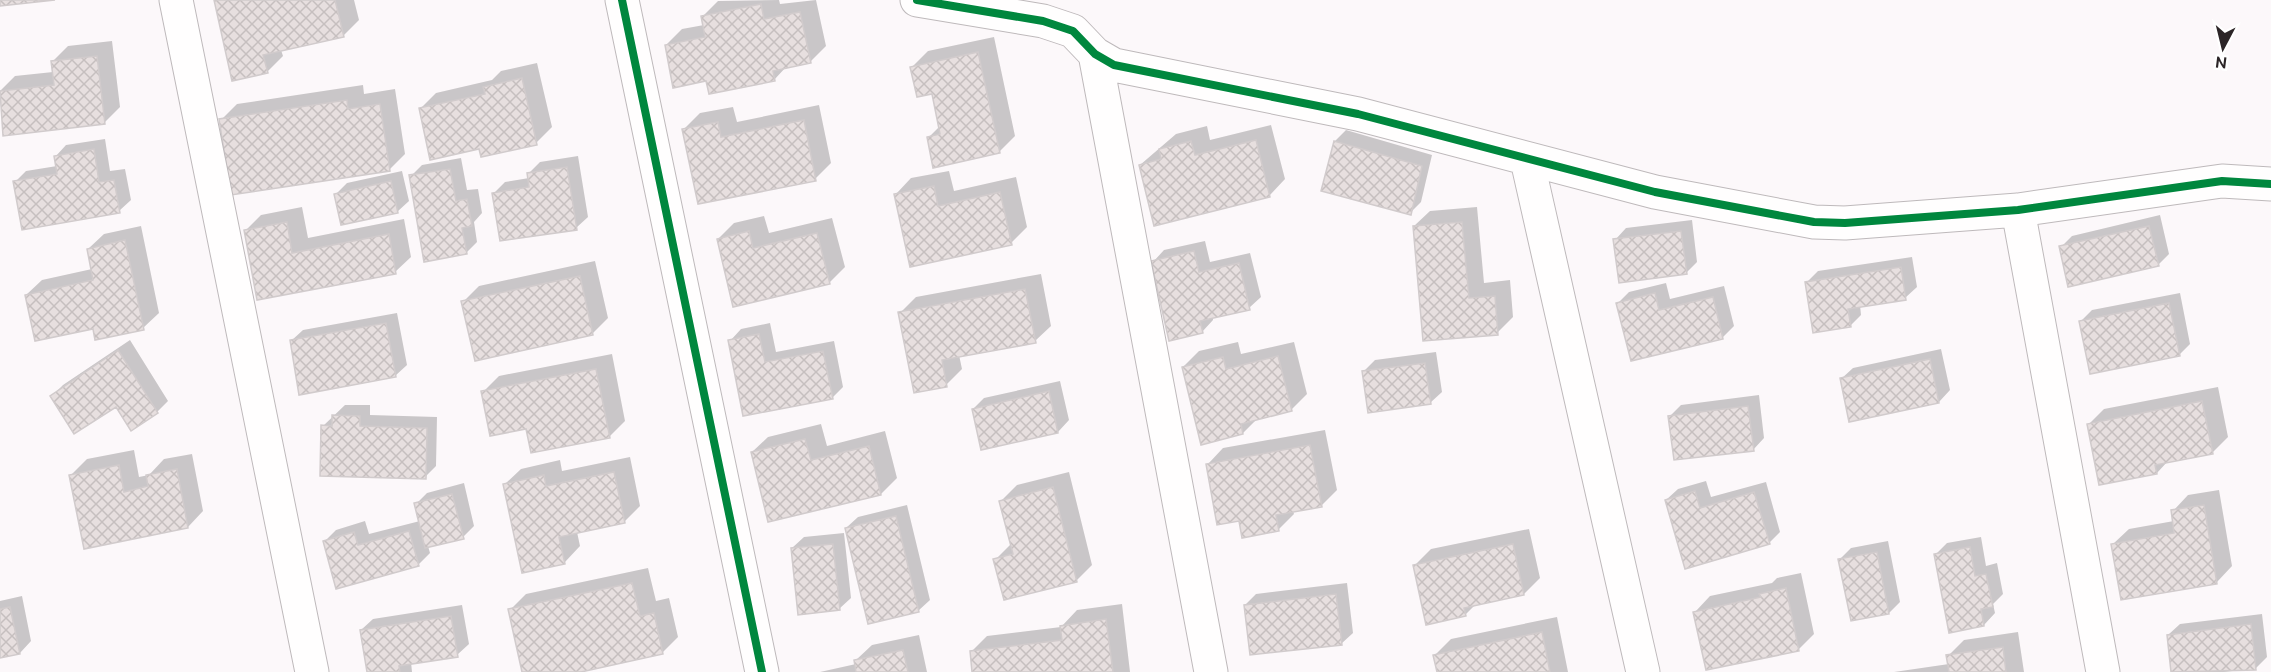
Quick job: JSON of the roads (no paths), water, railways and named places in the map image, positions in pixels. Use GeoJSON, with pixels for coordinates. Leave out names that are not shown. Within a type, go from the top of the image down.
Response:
{"type":"FeatureCollection","features":[{"type":"Feature","properties":{"kind":"street"},"geometry":{"type":"LineString","coordinates":[[176,0],[312,672]]}},
{"type":"Feature","properties":{"kind":"street"},"geometry":{"type":"LineString","coordinates":[[622,0],[762,672]]}},
{"type":"Feature","properties":{"kind":"street"},"geometry":{"type":"LineString","coordinates":[[917,0],[1043,21],[1073,31],[1095,54],[1114,65],[1358,114],[1655,192],[1814,222],[1856,222],[2018,210],[2222,181],[2271,184]]}},
{"type":"Feature","properties":{"kind":"street"},"geometry":{"type":"LineString","coordinates":[[1095,54],[1211,672]]}},
{"type":"Feature","properties":{"kind":"street"},"geometry":{"type":"LineString","coordinates":[[1527,160],[1643,672]]}},
{"type":"Feature","properties":{"kind":"street"},"geometry":{"type":"LineString","coordinates":[[2018,210],[2103,672]]}}]}
